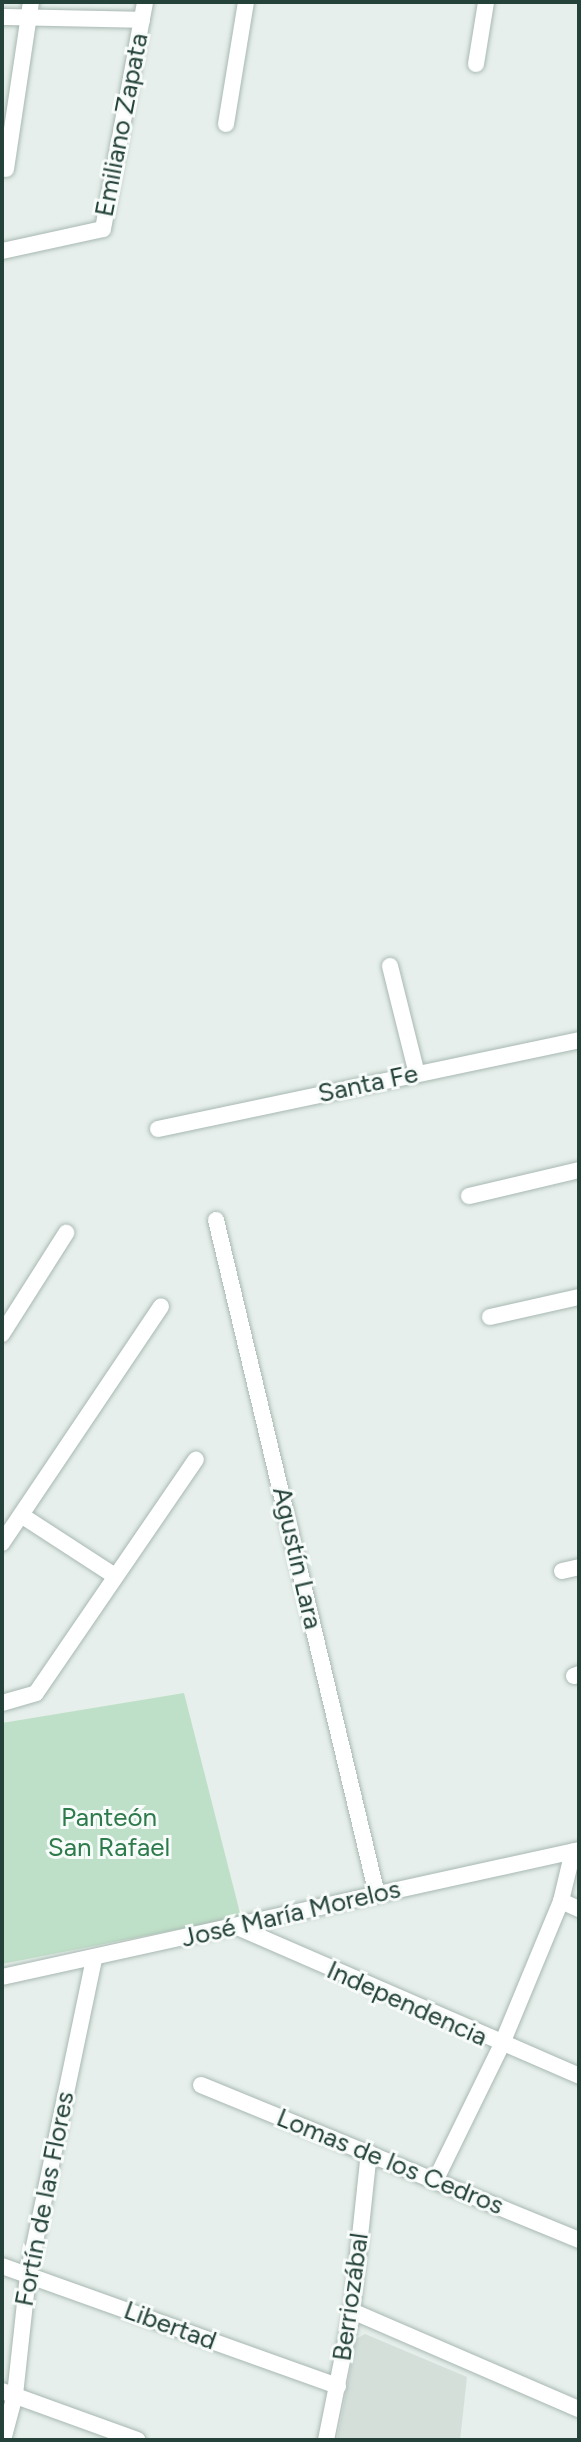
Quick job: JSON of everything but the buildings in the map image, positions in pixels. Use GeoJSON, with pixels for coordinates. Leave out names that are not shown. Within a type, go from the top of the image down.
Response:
{"type":"FeatureCollection","features":[{"type":"Feature","properties":{"kind":"street","name":"Emiliano Zapata"},"geometry":{"type":"LineString","coordinates":[[2,251],[103,229],[145,2]]}},
{"type":"Feature","properties":{"kind":"street"},"geometry":{"type":"LineString","coordinates":[[226,124],[246,2]]}},
{"type":"Feature","properties":{"kind":"street"},"geometry":{"type":"LineString","coordinates":[[476,64],[486,2]]}},
{"type":"Feature","properties":{"kind":"street"},"geometry":{"type":"LineString","coordinates":[[6,169],[30,8]]}},
{"type":"Feature","properties":{"kind":"street"},"geometry":{"type":"LineString","coordinates":[[2,17],[30,8],[142,20]]}},
{"type":"Feature","properties":{"kind":"street"},"geometry":{"type":"LineString","coordinates":[[390,967],[417,1074]]}},
{"type":"Feature","properties":{"kind":"street","name":"Santa Fe"},"geometry":{"type":"LineString","coordinates":[[158,1129],[579,1040]]}},
{"type":"Feature","properties":{"kind":"street"},"geometry":{"type":"LineString","coordinates":[[469,1196],[579,1170]]}},
{"type":"Feature","properties":{"kind":"street","name":"Agustín Lara"},"geometry":{"type":"LineString","coordinates":[[216,1220],[377,1895]]}},
{"type":"Feature","properties":{"kind":"street"},"geometry":{"type":"LineString","coordinates":[[2,1334],[66,1233]]}},
{"type":"Feature","properties":{"kind":"street"},"geometry":{"type":"LineString","coordinates":[[490,1317],[579,1297]]}},
{"type":"Feature","properties":{"kind":"street"},"geometry":{"type":"LineString","coordinates":[[2,1543],[161,1306]]}},
{"type":"Feature","properties":{"kind":"street"},"geometry":{"type":"LineString","coordinates":[[2,1703],[36,1693],[196,1459]]}},
{"type":"Feature","properties":{"kind":"street"},"geometry":{"type":"LineString","coordinates":[[21,1515],[115,1576]]}},
{"type":"Feature","properties":{"kind":"street"},"geometry":{"type":"LineString","coordinates":[[562,1571],[579,1567]]}},
{"type":"Feature","properties":{"kind":"street"},"geometry":{"type":"LineString","coordinates":[[435,2181],[501,2046],[561,1901],[576,1851]]}},
{"type":"Feature","properties":{"kind":"street","name":"José María Morelos"},"geometry":{"type":"LineString","coordinates":[[2,1977],[576,1851]]}},
{"type":"Feature","properties":{"kind":"street"},"geometry":{"type":"LineString","coordinates":[[561,1901],[579,1909]]}},
{"type":"Feature","properties":{"kind":"street","name":"Independencia"},"geometry":{"type":"LineString","coordinates":[[236,1927],[501,2046],[579,2076]]}},
{"type":"Feature","properties":{"kind":"street","name":"Fortín de las Flores"},"geometry":{"type":"LineString","coordinates":[[3,2440],[28,2275],[93,1959]]}},
{"type":"Feature","properties":{"kind":"street","name":"Lomas de los Cedros"},"geometry":{"type":"LineString","coordinates":[[201,2085],[579,2240]]}},
{"type":"Feature","properties":{"kind":"street","name":"Berriozábal"},"geometry":{"type":"LineString","coordinates":[[326,2440],[352,2311],[369,2153]]}},
{"type":"Feature","properties":{"kind":"street","name":"Libertad"},"geometry":{"type":"LineString","coordinates":[[2,2266],[338,2386]]}},
{"type":"Feature","properties":{"kind":"street"},"geometry":{"type":"LineString","coordinates":[[352,2311],[579,2409]]}},
{"type":"Feature","properties":{"kind":"street"},"geometry":{"type":"LineString","coordinates":[[8,2393],[137,2440]]}},
{"type":"Feature","properties":{"kind":"shaded area"},"geometry":{"type":"Polygon","coordinates":[[[365,2334],[467,2377],[460,2440],[337,2440],[356,2339],[365,2334]]]}},
{"type":"Feature","properties":{"kind":"green space","name":"Panteón San Rafael"},"geometry":{"type":"Polygon","coordinates":[[[184,1693],[241,1917],[2,1964],[2,1723],[184,1693]]]}}]}
